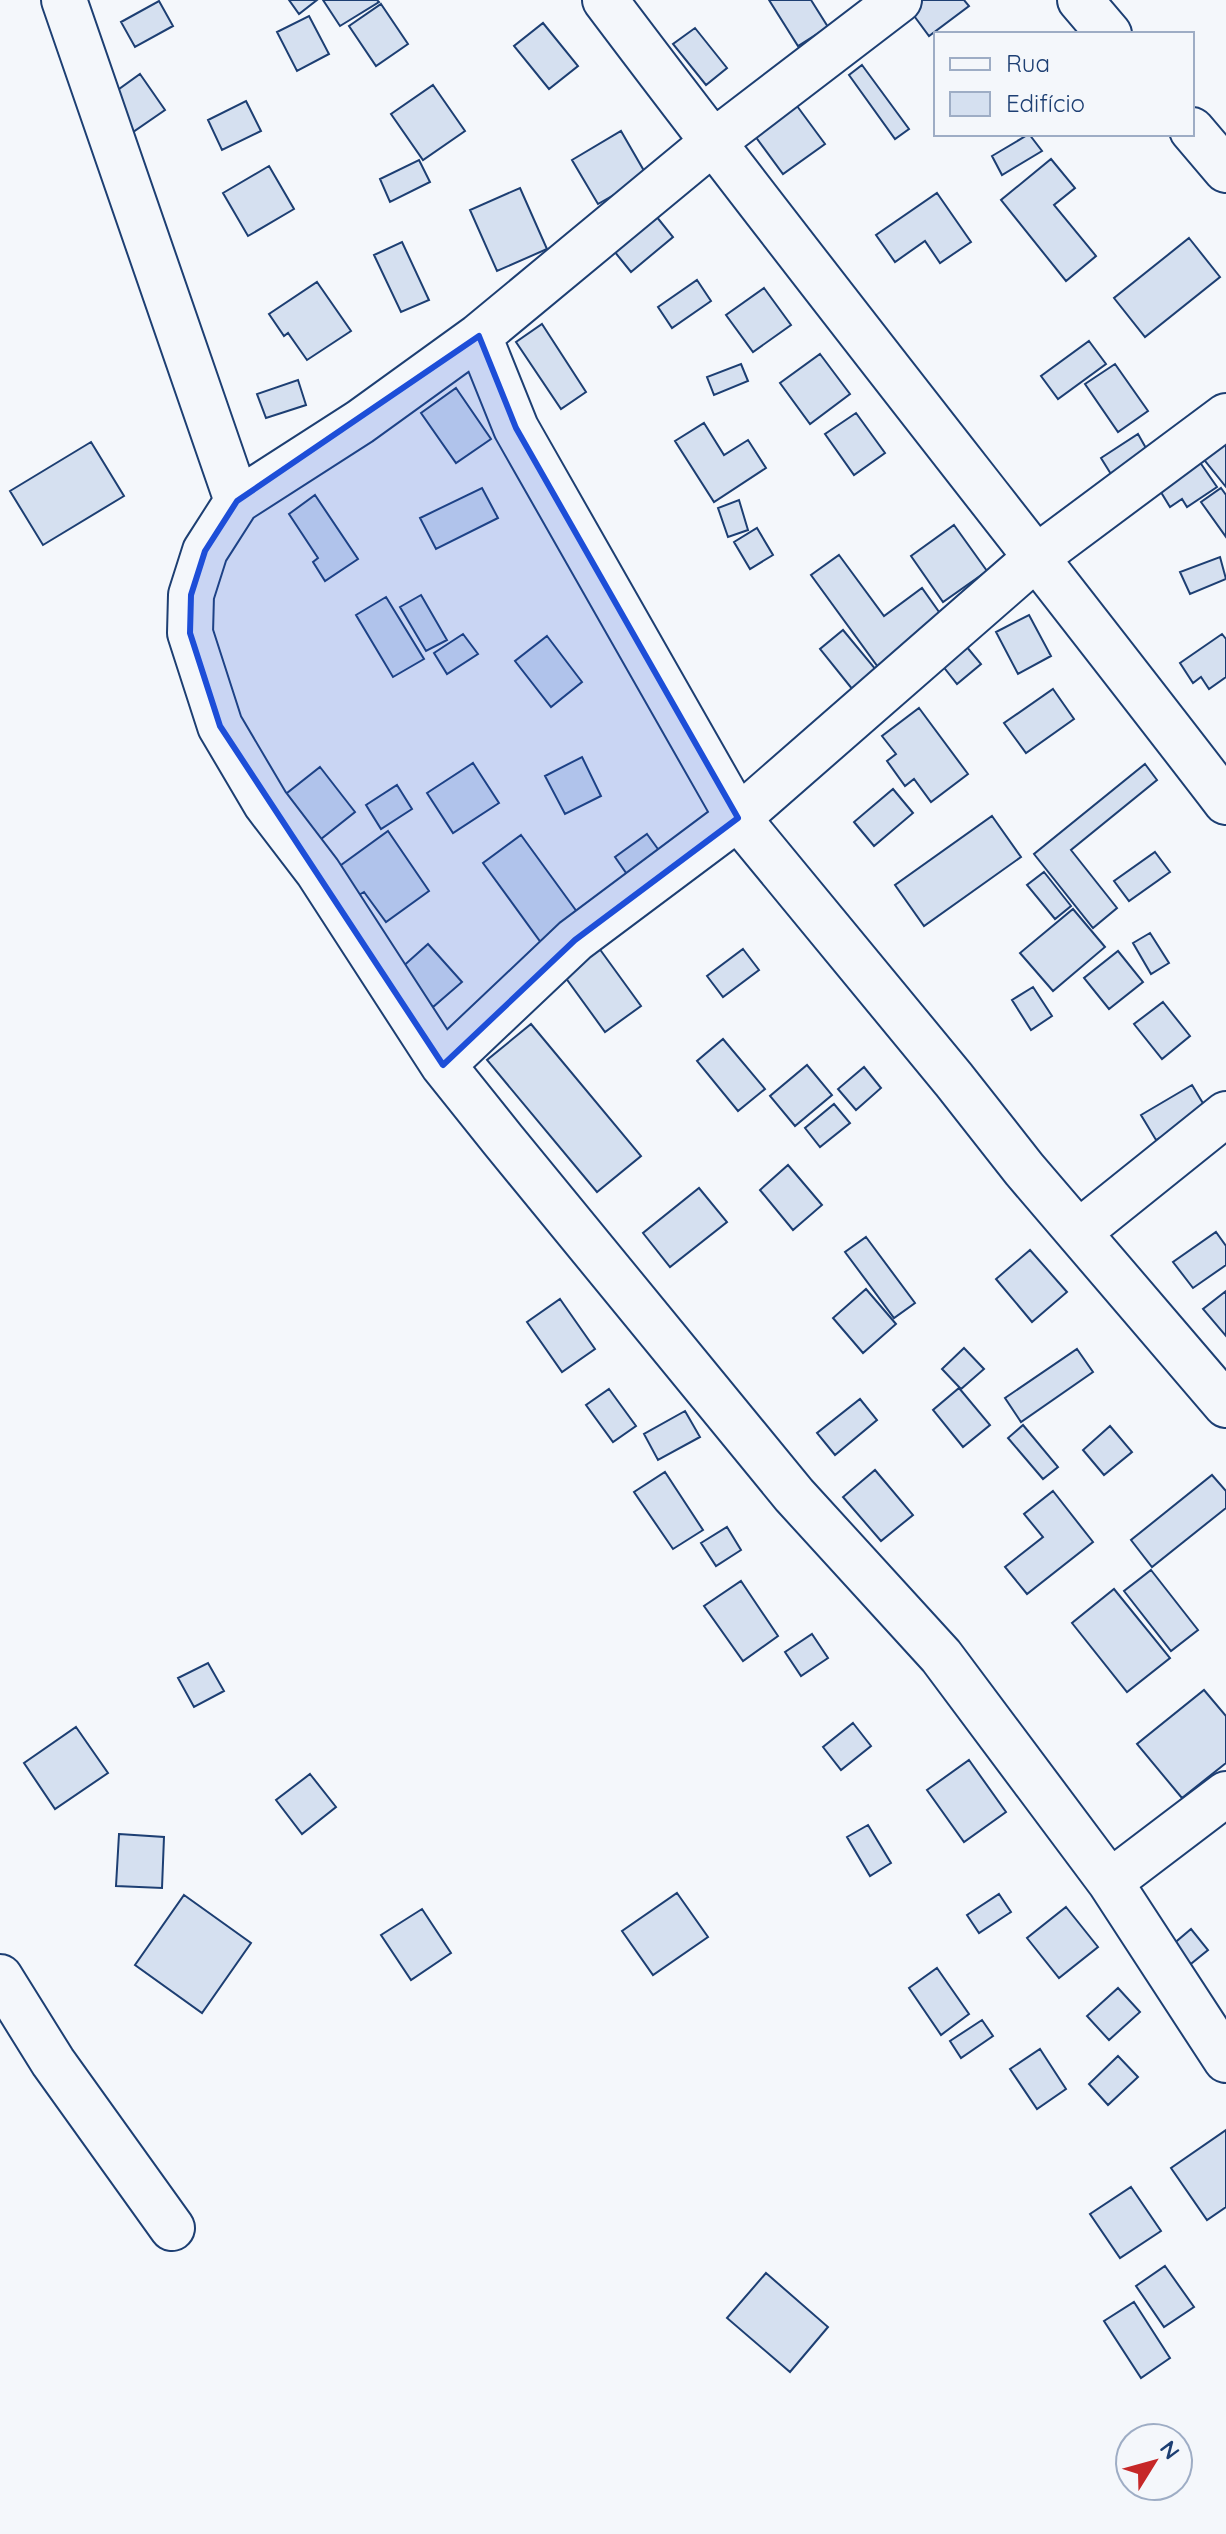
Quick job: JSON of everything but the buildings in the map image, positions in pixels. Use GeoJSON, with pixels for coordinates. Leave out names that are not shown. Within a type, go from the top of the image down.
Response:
{"type":"FeatureCollection","features":[{"type":"Feature","properties":{"kind":"street"},"geometry":{"type":"LineString","coordinates":[[64,0],[237,501]]}},
{"type":"Feature","properties":{"kind":"street"},"geometry":{"type":"LineString","coordinates":[[605,0],[712,143],[1038,556],[1226,802]]}},
{"type":"Feature","properties":{"kind":"street"},"geometry":{"type":"LineString","coordinates":[[899,0],[712,143],[479,336],[360,422],[237,501],[205,551],[191,595],[190,633],[220,726],[266,804],[318,872],[443,1065],[794,1495],[941,1656],[1110,1882],[1226,2060]]}},
{"type":"Feature","properties":{"kind":"street"},"geometry":{"type":"LineString","coordinates":[[1080,0],[1107,32]]}},
{"type":"Feature","properties":{"kind":"street"},"geometry":{"type":"LineString","coordinates":[[1194,132],[1226,170]]}},
{"type":"Feature","properties":{"kind":"street"},"geometry":{"type":"LineString","coordinates":[[479,336],[522,440],[738,818],[1024,1169],[1226,1405]]}},
{"type":"Feature","properties":{"kind":"street"},"geometry":{"type":"LineString","coordinates":[[443,1065],[575,940],[738,818],[1038,556],[1226,416]]}},
{"type":"Feature","properties":{"kind":"street"},"geometry":{"type":"LineString","coordinates":[[1079,1232],[1226,1114]]}},
{"type":"Feature","properties":{"kind":"street"},"geometry":{"type":"LineString","coordinates":[[1110,1882],[1226,1794]]}},
{"type":"Feature","properties":{"kind":"street"},"geometry":{"type":"LineString","coordinates":[[0,1977],[53,2062],[172,2228]]}},
{"type":"Feature","properties":{"kind":"highlighted area"},"geometry":{"type":"Polygon","coordinates":[[[479,336],[516,428],[738,818],[575,940],[443,1065],[220,726],[190,633],[191,595],[205,551],[237,501],[479,336]]]}}]}
